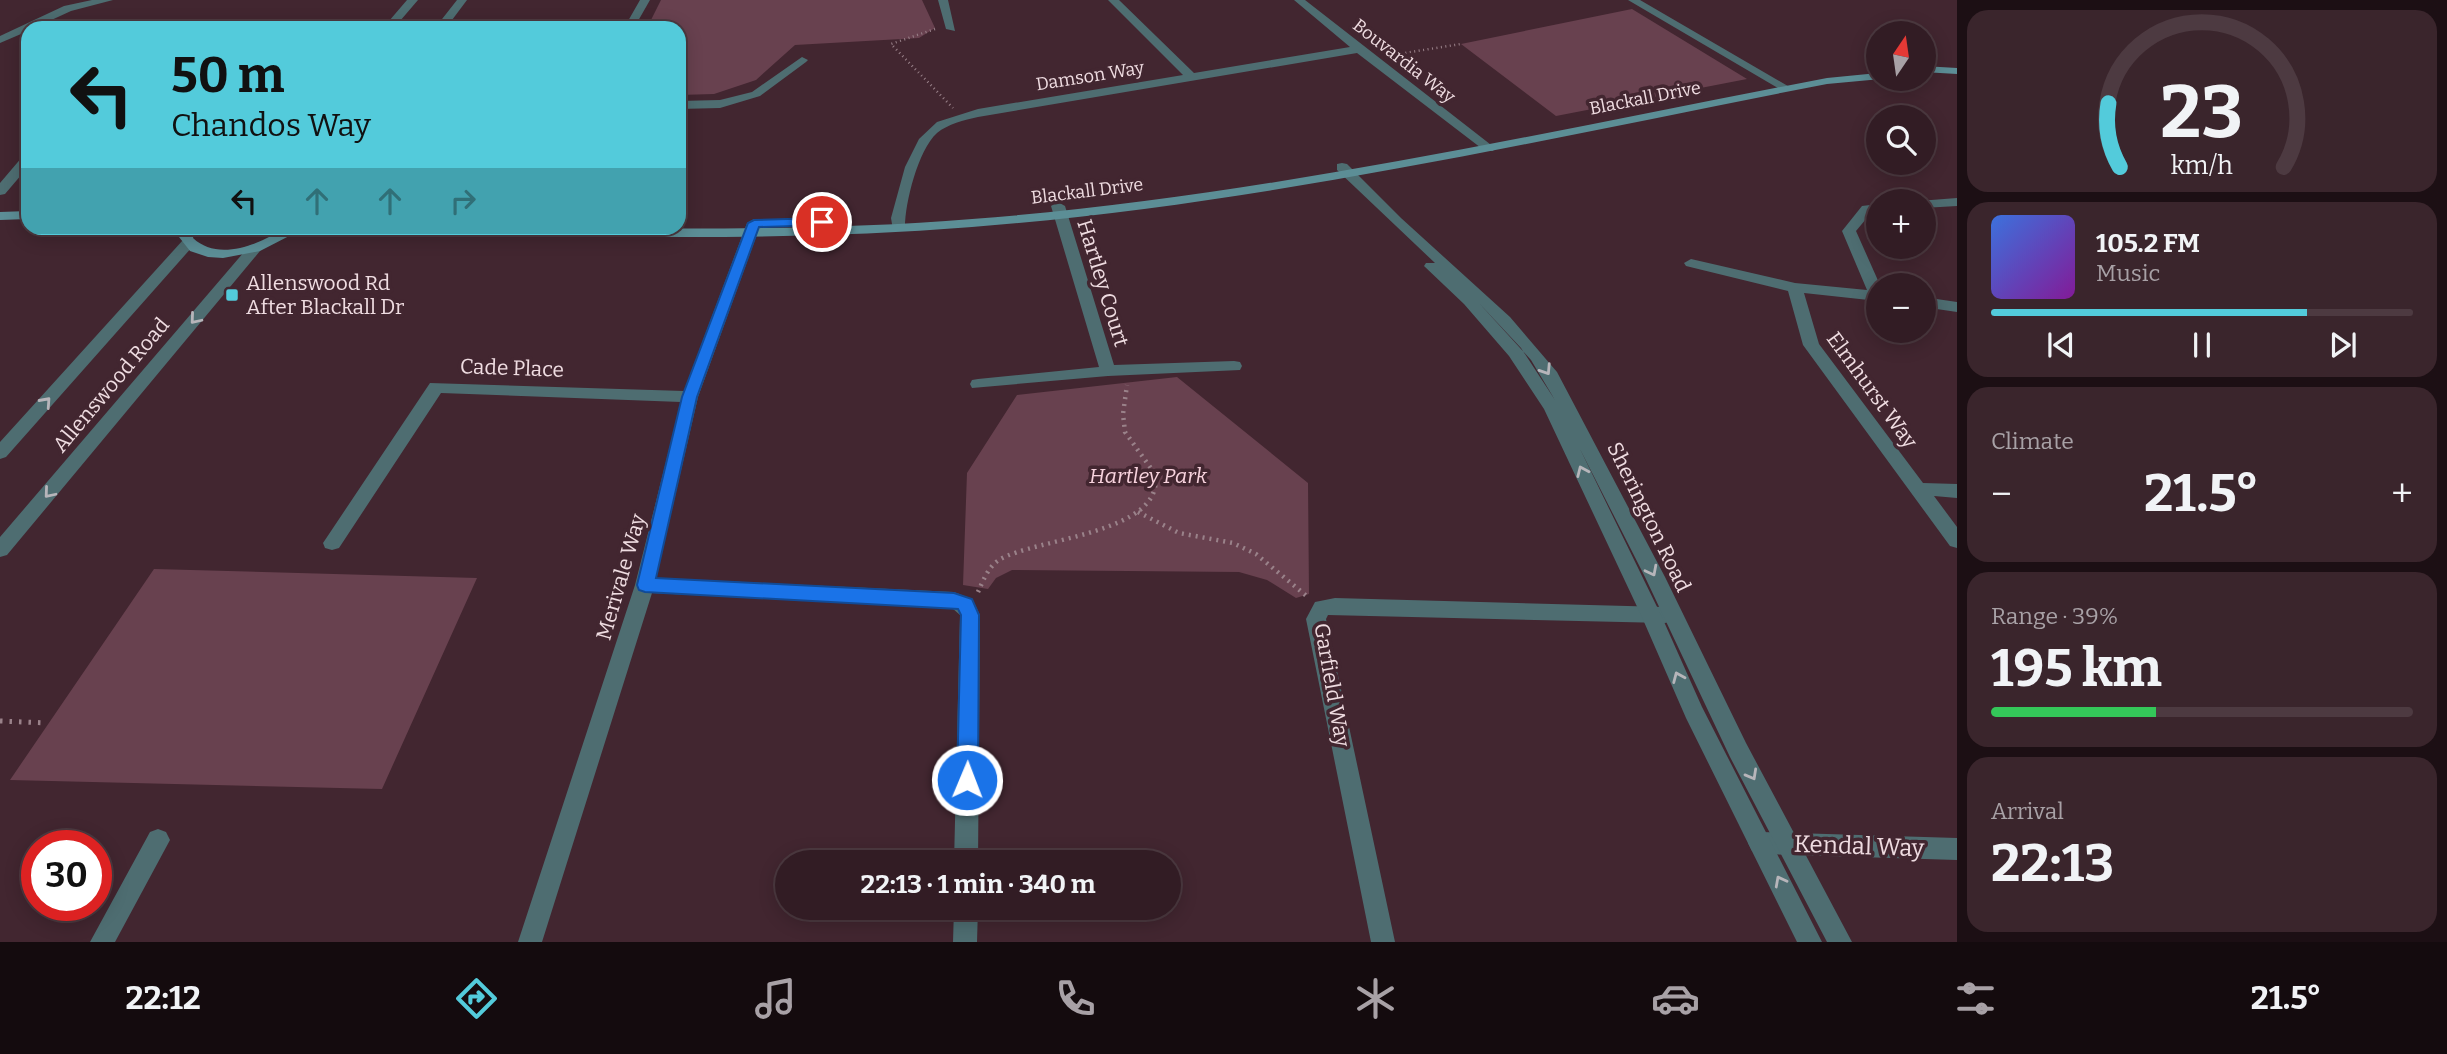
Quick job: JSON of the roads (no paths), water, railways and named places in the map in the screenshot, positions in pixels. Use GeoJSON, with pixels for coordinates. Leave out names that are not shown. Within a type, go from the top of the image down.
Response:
{"type":"FeatureCollection","features":[{"type":"Feature","properties":{"kind":"main road"},"geometry":{"type":"LineString","coordinates":[[1936,70],[1957,71]]}},
{"type":"Feature","properties":{"kind":"main road","name":"Blackall Drive"},"geometry":{"type":"LineString","coordinates":[[686,229],[898,223],[1059,210],[1338,171],[1485,145],[1782,86],[1829,74],[1866,71]]}},
{"type":"Feature","properties":{"kind":"main road"},"geometry":{"type":"LineString","coordinates":[[1936,75],[1957,76]]}},
{"type":"Feature","properties":{"kind":"main road","name":"Blackall Drive"},"geometry":{"type":"LineString","coordinates":[[1782,86],[1866,77]]}},
{"type":"Feature","properties":{"kind":"main road"},"geometry":{"type":"LineString","coordinates":[[0,216],[21,215]]}},
{"type":"Feature","properties":{"kind":"main road"},"geometry":{"type":"LineString","coordinates":[[0,224],[21,224]]}},
{"type":"Feature","properties":{"kind":"main road","name":"Blackall Drive"},"geometry":{"type":"LineString","coordinates":[[686,225],[752,228]]}},
{"type":"Feature","properties":{"kind":"main road"},"geometry":{"type":"LineString","coordinates":[[187,235],[197,249],[210,253],[255,248],[280,235]]}},
{"type":"Feature","properties":{"kind":"street"},"geometry":{"type":"LineString","coordinates":[[40,21],[68,8],[108,0]]}},
{"type":"Feature","properties":{"kind":"street"},"geometry":{"type":"LineString","coordinates":[[394,21],[413,0]]}},
{"type":"Feature","properties":{"kind":"street"},"geometry":{"type":"LineString","coordinates":[[446,21],[462,0]]}},
{"type":"Feature","properties":{"kind":"street"},"geometry":{"type":"LineString","coordinates":[[633,21],[645,0]]}},
{"type":"Feature","properties":{"kind":"street"},"geometry":{"type":"LineString","coordinates":[[943,0],[950,26]]}},
{"type":"Feature","properties":{"kind":"street"},"geometry":{"type":"LineString","coordinates":[[1113,0],[1191,77]]}},
{"type":"Feature","properties":{"kind":"street","name":"Bouvardia Way"},"geometry":{"type":"LineString","coordinates":[[1299,0],[1359,50],[1485,145]]}},
{"type":"Feature","properties":{"kind":"street"},"geometry":{"type":"LineString","coordinates":[[1633,0],[1782,86]]}},
{"type":"Feature","properties":{"kind":"street"},"geometry":{"type":"LineString","coordinates":[[0,40],[21,30]]}},
{"type":"Feature","properties":{"kind":"street","name":"Damson Way"},"geometry":{"type":"LineString","coordinates":[[898,223],[912,165],[923,143],[938,126],[963,117],[1359,50]]}},
{"type":"Feature","properties":{"kind":"street"},"geometry":{"type":"LineString","coordinates":[[686,105],[720,104],[755,94],[802,60]]}},
{"type":"Feature","properties":{"kind":"street"},"geometry":{"type":"LineString","coordinates":[[0,191],[21,167]]}},
{"type":"Feature","properties":{"kind":"street","name":"Sherington Road"},"geometry":{"type":"LineString","coordinates":[[1338,171],[1389,229],[1469,301],[1534,378],[1661,615],[1790,844],[1840,942]]}},
{"type":"Feature","properties":{"kind":"street"},"geometry":{"type":"LineString","coordinates":[[1936,203],[1957,202]]}},
{"type":"Feature","properties":{"kind":"street","name":"Hartley Court"},"geometry":{"type":"LineString","coordinates":[[1059,210],[1115,371]]}},
{"type":"Feature","properties":{"kind":"street"},"geometry":{"type":"LineString","coordinates":[[1866,210],[1849,231],[1868,273]]}},
{"type":"Feature","properties":{"kind":"street","name":"Merivale Way"},"geometry":{"type":"LineString","coordinates":[[530,942],[645,585],[690,397],[752,228]]}},
{"type":"Feature","properties":{"kind":"street","name":"Allenswood Road"},"geometry":{"type":"LineString","coordinates":[[0,453],[187,235]]}},
{"type":"Feature","properties":{"kind":"street","name":"Allenswood Road"},"geometry":{"type":"LineString","coordinates":[[0,550],[255,248]]}},
{"type":"Feature","properties":{"kind":"street"},"geometry":{"type":"LineString","coordinates":[[1691,263],[1795,288],[1866,295]]}},
{"type":"Feature","properties":{"kind":"street","name":"Elmhurst Way"},"geometry":{"type":"LineString","coordinates":[[1795,288],[1811,345],[1957,541]]}},
{"type":"Feature","properties":{"kind":"street"},"geometry":{"type":"LineString","coordinates":[[1936,304],[1957,307]]}},
{"type":"Feature","properties":{"kind":"street","name":"Hartley Court"},"geometry":{"type":"LineString","coordinates":[[978,384],[1115,371],[1234,366]]}},
{"type":"Feature","properties":{"kind":"street","name":"Cade Place"},"geometry":{"type":"LineString","coordinates":[[332,542],[436,387],[690,397]]}},
{"type":"Feature","properties":{"kind":"street"},"geometry":{"type":"LineString","coordinates":[[1919,489],[1957,491]]}},
{"type":"Feature","properties":{"kind":"street"},"geometry":{"type":"LineString","coordinates":[[645,585],[954,600],[965,604],[970,615],[966,850]]}},
{"type":"Feature","properties":{"kind":"street","name":"Garfield Way"},"geometry":{"type":"LineString","coordinates":[[1383,942],[1316,619],[1322,608],[1335,606],[1661,615]]}},
{"type":"Feature","properties":{"kind":"street","name":"Sherington Road"},"geometry":{"type":"LineString","coordinates":[[1661,615],[1693,711],[1810,942]]}},
{"type":"Feature","properties":{"kind":"street"},"geometry":{"type":"LineString","coordinates":[[102,942],[158,840]]}},
{"type":"Feature","properties":{"kind":"street","name":"Kendal Way"},"geometry":{"type":"LineString","coordinates":[[1760,843],[1957,849]]}},
{"type":"Feature","properties":{"kind":"street"},"geometry":{"type":"LineString","coordinates":[[965,942],[966,920]]}},
{"type":"Feature","properties":{"kind":"place","name":"Allenswood Rd After Blackall Dr"},"geometry":{"type":"Point","coordinates":[232,295]}},
{"type":"Feature","properties":{"kind":"park label","name":"Hartley Park"},"geometry":{"type":"Point","coordinates":[1148,476]}}]}
